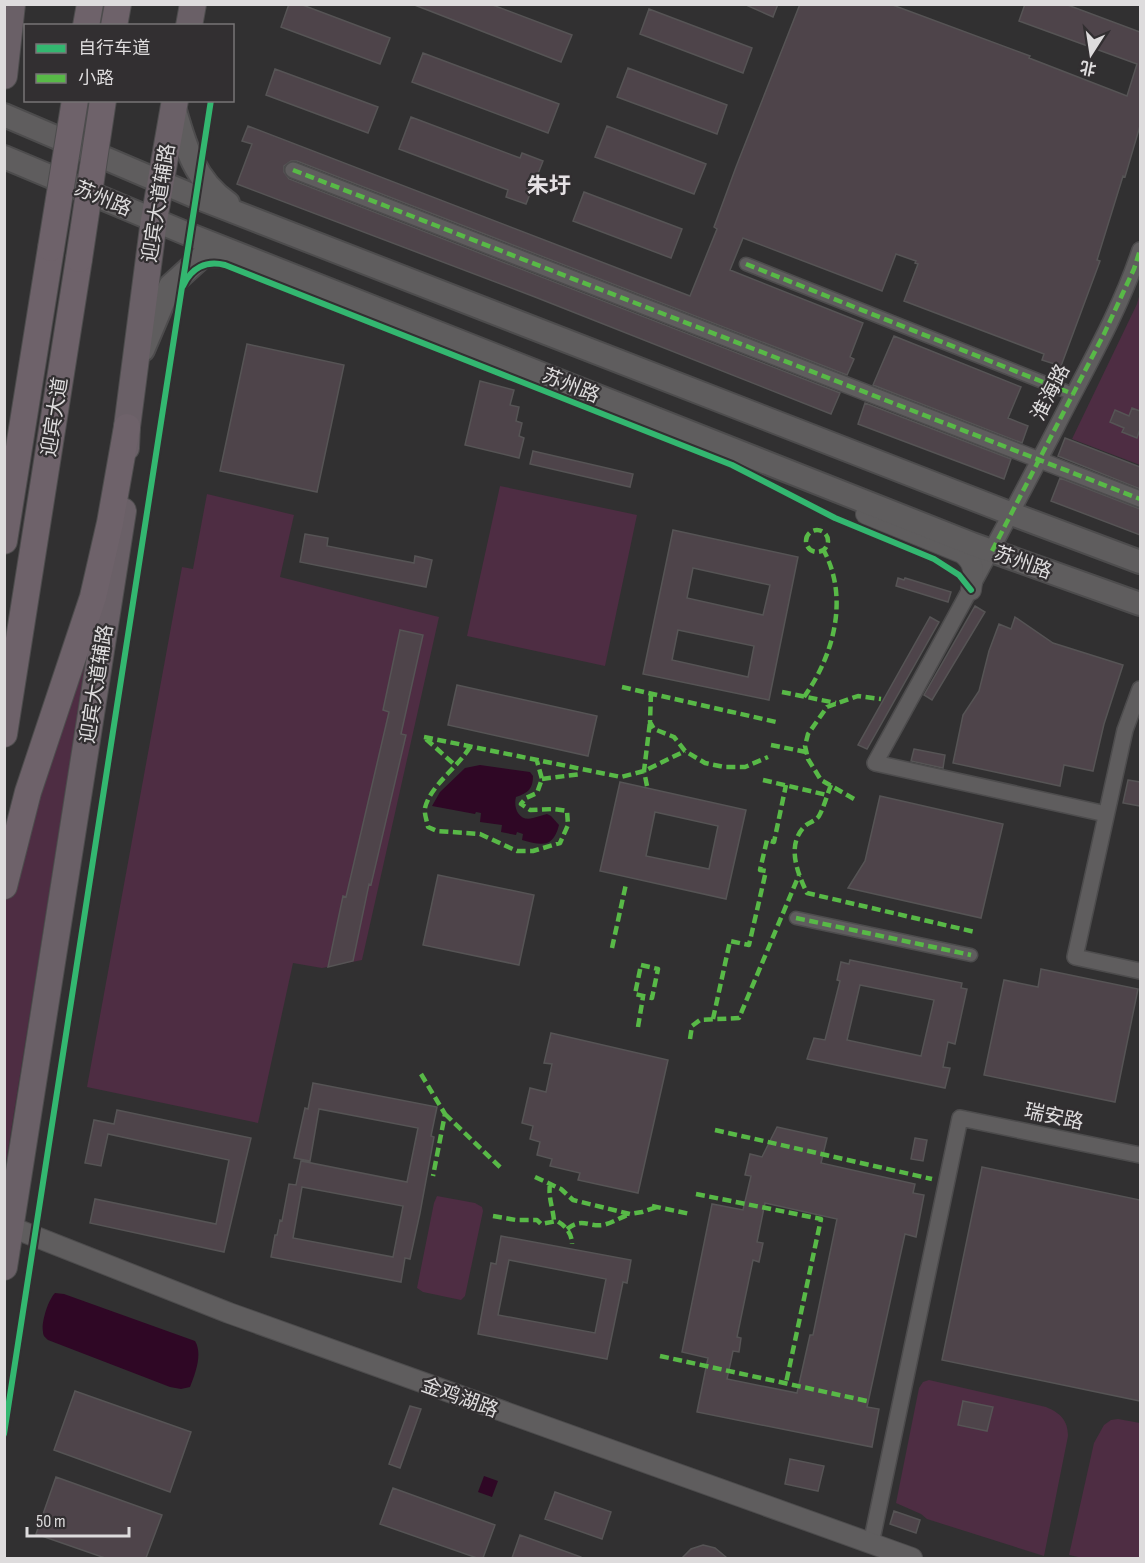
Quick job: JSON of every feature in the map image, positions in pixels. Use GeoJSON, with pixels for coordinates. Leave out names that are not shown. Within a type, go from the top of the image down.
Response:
{"type":"FeatureCollection","features":[{"type":"Feature","properties":{"kind":"highway"},"geometry":{"type":"LineString","coordinates":[[87,24],[90,4]]}},
{"type":"Feature","properties":{"kind":"highway"},"geometry":{"type":"LineString","coordinates":[[114,24],[118,4]]}},
{"type":"Feature","properties":{"kind":"highway","name":"迎宾大道"},"geometry":{"type":"LineString","coordinates":[[4,541],[75,102]]}},
{"type":"Feature","properties":{"kind":"highway","name":"迎宾大道"},"geometry":{"type":"LineString","coordinates":[[4,734],[103,102]]}},
{"type":"Feature","properties":{"kind":"highway"},"geometry":{"type":"LineString","coordinates":[[4,886],[28,792],[93,597],[110,523],[127,427]]}},
{"type":"Feature","properties":{"kind":"main road"},"geometry":{"type":"LineString","coordinates":[[4,24],[11,4]]}},
{"type":"Feature","properties":{"kind":"main road"},"geometry":{"type":"LineString","coordinates":[[4,76],[11,4]]}},
{"type":"Feature","properties":{"kind":"main road"},"geometry":{"type":"LineString","coordinates":[[189,24],[193,4]]}},
{"type":"Feature","properties":{"kind":"main road"},"geometry":{"type":"LineString","coordinates":[[174,104],[188,154],[202,179],[216,195],[247,216]]}},
{"type":"Feature","properties":{"kind":"main road","name":"迎宾大道辅路"},"geometry":{"type":"LineString","coordinates":[[4,1267],[123,512],[127,427],[134,371],[154,220],[174,104]]}},
{"type":"Feature","properties":{"kind":"main road","name":"苏州路"},"geometry":{"type":"LineString","coordinates":[[4,115],[160,182],[1012,514],[1140,561]]}},
{"type":"Feature","properties":{"kind":"main road","name":"苏州路"},"geometry":{"type":"LineString","coordinates":[[4,157],[154,220],[768,463],[992,551],[1140,604]]}},
{"type":"Feature","properties":{"kind":"main road"},"geometry":{"type":"LineString","coordinates":[[134,371],[170,286],[204,255],[245,256]]}},
{"type":"Feature","properties":{"kind":"street"},"geometry":{"type":"LineString","coordinates":[[293,170],[1140,499]]}},
{"type":"Feature","properties":{"kind":"street","name":"淮海路"},"geometry":{"type":"LineString","coordinates":[[1106,814],[874,763],[1012,514],[1104,334],[1140,250]]}},
{"type":"Feature","properties":{"kind":"street"},"geometry":{"type":"LineString","coordinates":[[746,264],[1073,394]]}},
{"type":"Feature","properties":{"kind":"street"},"geometry":{"type":"LineString","coordinates":[[768,463],[833,501],[962,553],[970,559],[973,567],[971,590]]}},
{"type":"Feature","properties":{"kind":"street"},"geometry":{"type":"LineString","coordinates":[[1140,689],[1125,730],[1076,957],[1140,971]]}},
{"type":"Feature","properties":{"kind":"street"},"geometry":{"type":"LineString","coordinates":[[796,918],[971,955]]}},
{"type":"Feature","properties":{"kind":"street","name":"瑞安路"},"geometry":{"type":"LineString","coordinates":[[871,1544],[960,1118],[1140,1155]]}},
{"type":"Feature","properties":{"kind":"street","name":"金鸡湖路"},"geometry":{"type":"LineString","coordinates":[[11,1227],[229,1313],[912,1558]]}},
{"type":"Feature","properties":{"kind":"shaded area"},"geometry":{"type":"Polygon","coordinates":[[[1140,293],[1140,465],[1072,439],[1137,304],[1140,293]]]}},
{"type":"Feature","properties":{"kind":"shaded area"},"geometry":{"type":"Polygon","coordinates":[[[500,486],[637,515],[605,666],[467,636],[500,486]]]}},
{"type":"Feature","properties":{"kind":"shaded area"},"geometry":{"type":"Polygon","coordinates":[[[207,494],[294,515],[280,577],[439,617],[362,960],[322,968],[293,963],[258,1123],[87,1087],[182,567],[193,569],[207,494]]]}},
{"type":"Feature","properties":{"kind":"shaded area"},"geometry":{"type":"Polygon","coordinates":[[[92,623],[5,1169],[5,903],[24,823],[92,623]]]}},
{"type":"Feature","properties":{"kind":"shaded area"},"geometry":{"type":"Polygon","coordinates":[[[480,765],[530,772],[533,776],[531,787],[527,792],[516,797],[516,810],[528,819],[547,814],[551,816],[559,825],[550,842],[535,843],[522,840],[523,834],[517,832],[516,835],[501,832],[502,825],[480,822],[481,813],[476,812],[475,814],[432,806],[440,792],[465,768],[480,765]]]}},
{"type":"Feature","properties":{"kind":"shaded area"},"geometry":{"type":"Polygon","coordinates":[[[437,1196],[475,1203],[482,1207],[483,1211],[465,1296],[461,1300],[423,1292],[417,1288],[437,1196]]]}},
{"type":"Feature","properties":{"kind":"shaded area"},"geometry":{"type":"Polygon","coordinates":[[[55,1293],[64,1294],[195,1341],[198,1358],[190,1387],[181,1389],[170,1387],[48,1340],[43,1335],[43,1323],[55,1293]]]}},
{"type":"Feature","properties":{"kind":"shaded area"},"geometry":{"type":"Polygon","coordinates":[[[929,1380],[1046,1407],[1065,1421],[1068,1436],[1044,1556],[927,1519],[896,1503],[919,1388],[923,1382],[929,1380]]]}},
{"type":"Feature","properties":{"kind":"shaded area"},"geometry":{"type":"Polygon","coordinates":[[[1111,1420],[1140,1423],[1140,1558],[1083,1558],[1069,1555],[1094,1443],[1104,1425],[1111,1420]]]}},
{"type":"Feature","properties":{"kind":"shaded area"},"geometry":{"type":"Polygon","coordinates":[[[484,1476],[498,1481],[492,1497],[478,1492],[484,1476]]]}},
{"type":"Feature","properties":{"kind":"building"},"geometry":{"type":"Polygon","coordinates":[[[289,4],[300,4],[390,38],[380,64],[281,27],[289,4]]]}},
{"type":"Feature","properties":{"kind":"building"},"geometry":{"type":"Polygon","coordinates":[[[412,4],[490,4],[572,35],[561,62],[412,4]]]}},
{"type":"Feature","properties":{"kind":"building"},"geometry":{"type":"Polygon","coordinates":[[[744,4],[778,4],[773,17],[744,4]]]}},
{"type":"Feature","properties":{"kind":"building"},"geometry":{"type":"Polygon","coordinates":[[[800,4],[890,4],[1030,56],[1029,58],[1127,96],[1137,64],[1019,21],[1025,4],[1065,4],[1140,32],[1140,126],[1097,260],[1100,261],[1061,366],[1042,360],[1044,354],[904,301],[918,264],[915,263],[916,261],[896,254],[882,291],[743,238],[730,270],[863,323],[850,357],[854,359],[847,375],[297,161],[291,161],[284,166],[284,172],[289,179],[840,393],[831,414],[535,297],[237,184],[252,144],[242,141],[248,126],[690,296],[717,229],[714,227],[736,167],[800,4]]]}},
{"type":"Feature","properties":{"kind":"building"},"geometry":{"type":"Polygon","coordinates":[[[649,9],[752,48],[743,73],[640,34],[649,9]]]}},
{"type":"Feature","properties":{"kind":"building"},"geometry":{"type":"Polygon","coordinates":[[[423,53],[559,104],[548,133],[412,82],[423,53]]]}},
{"type":"Feature","properties":{"kind":"building"},"geometry":{"type":"Polygon","coordinates":[[[628,68],[727,105],[717,134],[617,97],[628,68]]]}},
{"type":"Feature","properties":{"kind":"building"},"geometry":{"type":"Polygon","coordinates":[[[275,69],[378,107],[368,133],[266,95],[275,69]]]}},
{"type":"Feature","properties":{"kind":"building"},"geometry":{"type":"Polygon","coordinates":[[[411,117],[520,158],[522,153],[543,161],[526,204],[506,197],[508,190],[399,149],[411,117]]]}},
{"type":"Feature","properties":{"kind":"building"},"geometry":{"type":"Polygon","coordinates":[[[607,126],[706,164],[694,194],[595,157],[607,126]]]}},
{"type":"Feature","properties":{"kind":"building"},"geometry":{"type":"Polygon","coordinates":[[[584,192],[682,229],[671,258],[573,221],[584,192]]]}},
{"type":"Feature","properties":{"kind":"building"},"geometry":{"type":"Polygon","coordinates":[[[894,336],[1021,387],[1008,418],[1028,426],[1022,443],[873,385],[894,336]]]}},
{"type":"Feature","properties":{"kind":"building"},"geometry":{"type":"Polygon","coordinates":[[[247,344],[344,365],[317,492],[220,471],[247,344]]]}},
{"type":"Feature","properties":{"kind":"building"},"geometry":{"type":"Polygon","coordinates":[[[480,381],[514,390],[510,405],[519,407],[516,421],[522,423],[519,436],[524,438],[519,458],[465,445],[480,381]]]}},
{"type":"Feature","properties":{"kind":"building"},"geometry":{"type":"Polygon","coordinates":[[[865,403],[1011,459],[1004,479],[858,424],[865,403]]]}},
{"type":"Feature","properties":{"kind":"building"},"geometry":{"type":"Polygon","coordinates":[[[1132,408],[1140,411],[1140,429],[1137,438],[1122,432],[1124,428],[1110,422],[1115,410],[1129,416],[1132,408]]]}},
{"type":"Feature","properties":{"kind":"building"},"geometry":{"type":"Polygon","coordinates":[[[1065,438],[1140,467],[1140,489],[1058,456],[1065,438]]]}},
{"type":"Feature","properties":{"kind":"building"},"geometry":{"type":"Polygon","coordinates":[[[533,451],[633,474],[630,487],[530,464],[533,451]]]}},
{"type":"Feature","properties":{"kind":"building"},"geometry":{"type":"Polygon","coordinates":[[[1060,478],[1140,509],[1140,535],[1051,501],[1060,478]]]}},
{"type":"Feature","properties":{"kind":"building"},"geometry":{"type":"Polygon","coordinates":[[[673,530],[798,557],[769,700],[643,674],[673,530]],[[693,568],[687,598],[763,615],[770,585],[693,568]],[[678,630],[672,660],[748,677],[754,646],[678,630]]]}},
{"type":"Feature","properties":{"kind":"building"},"geometry":{"type":"Polygon","coordinates":[[[305,534],[328,538],[327,546],[414,563],[415,556],[432,560],[426,587],[300,562],[305,534]]]}},
{"type":"Feature","properties":{"kind":"building"},"geometry":{"type":"Polygon","coordinates":[[[898,578],[951,592],[948,602],[896,586],[898,578]]]}},
{"type":"Feature","properties":{"kind":"building"},"geometry":{"type":"Polygon","coordinates":[[[975,606],[985,612],[932,700],[924,695],[975,606]]]}},
{"type":"Feature","properties":{"kind":"building"},"geometry":{"type":"Polygon","coordinates":[[[930,617],[939,622],[867,749],[858,745],[930,617]]]}},
{"type":"Feature","properties":{"kind":"building"},"geometry":{"type":"Polygon","coordinates":[[[1015,617],[1053,643],[1123,665],[1104,724],[1093,771],[1064,765],[1060,786],[953,763],[963,715],[979,691],[989,651],[999,624],[1011,629],[1015,617]]]}},
{"type":"Feature","properties":{"kind":"building"},"geometry":{"type":"Polygon","coordinates":[[[400,630],[423,635],[401,734],[406,735],[371,885],[369,884],[353,961],[328,967],[343,896],[346,897],[389,712],[383,710],[400,630]]]}},
{"type":"Feature","properties":{"kind":"building"},"geometry":{"type":"Polygon","coordinates":[[[457,685],[597,716],[588,756],[448,725],[457,685]]]}},
{"type":"Feature","properties":{"kind":"building"},"geometry":{"type":"Polygon","coordinates":[[[914,749],[945,755],[943,768],[911,761],[914,749]]]}},
{"type":"Feature","properties":{"kind":"building"},"geometry":{"type":"Polygon","coordinates":[[[1128,780],[1140,782],[1140,806],[1123,803],[1128,780]]]}},
{"type":"Feature","properties":{"kind":"building"},"geometry":{"type":"Polygon","coordinates":[[[620,782],[746,810],[726,899],[600,871],[620,782]],[[655,812],[646,856],[709,869],[718,826],[655,812]]]}},
{"type":"Feature","properties":{"kind":"building"},"geometry":{"type":"Polygon","coordinates":[[[880,796],[1003,824],[981,918],[848,888],[865,861],[880,796]]]}},
{"type":"Feature","properties":{"kind":"building"},"geometry":{"type":"Polygon","coordinates":[[[438,875],[534,895],[519,965],[423,945],[438,875]]]}},
{"type":"Feature","properties":{"kind":"building"},"geometry":{"type":"Polygon","coordinates":[[[850,960],[962,983],[961,988],[967,989],[955,1044],[948,1042],[943,1067],[950,1068],[945,1088],[807,1059],[814,1038],[825,1040],[840,981],[837,980],[841,962],[849,964],[850,960]],[[860,985],[847,1040],[921,1056],[934,1000],[860,985]]]}},
{"type":"Feature","properties":{"kind":"building"},"geometry":{"type":"Polygon","coordinates":[[[1041,969],[1138,989],[1115,1102],[984,1075],[1004,980],[1038,987],[1041,969]]]}},
{"type":"Feature","properties":{"kind":"building"},"geometry":{"type":"Polygon","coordinates":[[[551,1033],[668,1060],[638,1193],[578,1180],[580,1173],[550,1166],[552,1159],[537,1155],[540,1142],[530,1139],[533,1126],[522,1123],[530,1088],[546,1092],[552,1064],[544,1063],[551,1033]]]}},
{"type":"Feature","properties":{"kind":"building"},"geometry":{"type":"Polygon","coordinates":[[[313,1083],[437,1107],[420,1213],[410,1259],[405,1258],[401,1282],[271,1257],[275,1235],[277,1235],[280,1220],[282,1221],[289,1184],[296,1185],[301,1161],[407,1182],[418,1128],[319,1109],[310,1161],[294,1158],[305,1108],[308,1109],[313,1083]],[[302,1187],[293,1238],[393,1257],[403,1206],[302,1187]]]}},
{"type":"Feature","properties":{"kind":"building"},"geometry":{"type":"Polygon","coordinates":[[[117,1110],[251,1138],[224,1252],[90,1223],[95,1199],[216,1224],[229,1160],[108,1134],[101,1166],[85,1163],[94,1120],[114,1124],[117,1110]]]}},
{"type":"Feature","properties":{"kind":"building"},"geometry":{"type":"Polygon","coordinates":[[[777,1127],[827,1138],[821,1163],[915,1184],[913,1193],[924,1195],[916,1237],[905,1234],[867,1407],[879,1409],[872,1447],[697,1412],[708,1358],[682,1352],[712,1204],[743,1210],[751,1176],[745,1175],[750,1154],[762,1157],[777,1127]],[[765,1203],[757,1242],[763,1243],[759,1262],[753,1260],[737,1337],[741,1338],[739,1352],[733,1351],[727,1379],[797,1393],[810,1335],[813,1335],[837,1219],[765,1203]]]}},
{"type":"Feature","properties":{"kind":"building"},"geometry":{"type":"Polygon","coordinates":[[[915,1138],[927,1140],[923,1161],[911,1159],[915,1138]]]}},
{"type":"Feature","properties":{"kind":"building"},"geometry":{"type":"Polygon","coordinates":[[[982,1167],[1140,1200],[1140,1401],[942,1360],[982,1167]]]}},
{"type":"Feature","properties":{"kind":"building"},"geometry":{"type":"Polygon","coordinates":[[[501,1236],[631,1260],[627,1283],[623,1282],[607,1359],[478,1334],[491,1263],[496,1264],[501,1236]],[[509,1260],[498,1315],[595,1333],[606,1279],[509,1260]]]}},
{"type":"Feature","properties":{"kind":"building"},"geometry":{"type":"Polygon","coordinates":[[[75,1391],[191,1432],[170,1492],[54,1450],[75,1391]]]}},
{"type":"Feature","properties":{"kind":"building"},"geometry":{"type":"Polygon","coordinates":[[[963,1401],[993,1407],[987,1431],[958,1425],[963,1401]]]}},
{"type":"Feature","properties":{"kind":"building"},"geometry":{"type":"Polygon","coordinates":[[[410,1406],[421,1409],[400,1468],[389,1464],[410,1406]]]}},
{"type":"Feature","properties":{"kind":"building"},"geometry":{"type":"Polygon","coordinates":[[[790,1459],[824,1466],[818,1491],[785,1484],[790,1459]]]}},
{"type":"Feature","properties":{"kind":"building"},"geometry":{"type":"Polygon","coordinates":[[[56,1477],[162,1515],[146,1558],[105,1558],[36,1534],[56,1477]]]}},
{"type":"Feature","properties":{"kind":"building"},"geometry":{"type":"Polygon","coordinates":[[[393,1488],[495,1525],[483,1558],[477,1558],[380,1524],[393,1488]]]}},
{"type":"Feature","properties":{"kind":"building"},"geometry":{"type":"Polygon","coordinates":[[[555,1492],[611,1512],[602,1539],[545,1519],[555,1492]]]}},
{"type":"Feature","properties":{"kind":"building"},"geometry":{"type":"Polygon","coordinates":[[[894,1511],[920,1520],[916,1533],[890,1524],[894,1511]]]}},
{"type":"Feature","properties":{"kind":"building"},"geometry":{"type":"Polygon","coordinates":[[[520,1535],[581,1557],[581,1558],[512,1558],[520,1535]]]}},
{"type":"Feature","properties":{"kind":"building"},"geometry":{"type":"Polygon","coordinates":[[[703,1545],[715,1548],[727,1558],[682,1558],[691,1549],[703,1545]]]}},
{"type":"Feature","properties":{"kind":"marked path"},"geometry":{"type":"LineString","coordinates":[[293,170],[1140,499]]}},
{"type":"Feature","properties":{"kind":"marked path"},"geometry":{"type":"LineString","coordinates":[[992,551],[1104,334],[1134,269],[1140,250]]}},
{"type":"Feature","properties":{"kind":"marked path"},"geometry":{"type":"LineString","coordinates":[[746,264],[1073,394]]}},
{"type":"Feature","properties":{"kind":"marked path"},"geometry":{"type":"LineString","coordinates":[[813,530],[821,530],[828,537],[828,541],[828,545],[821,552],[813,552],[806,545],[806,537],[813,530]]}},
{"type":"Feature","properties":{"kind":"marked path"},"geometry":{"type":"LineString","coordinates":[[804,697],[823,663],[835,626],[836,588],[832,569],[824,551]]}},
{"type":"Feature","properties":{"kind":"marked path"},"geometry":{"type":"LineString","coordinates":[[622,687],[776,722]]}},
{"type":"Feature","properties":{"kind":"marked path"},"geometry":{"type":"LineString","coordinates":[[782,692],[836,703]]}},
{"type":"Feature","properties":{"kind":"marked path"},"geometry":{"type":"LineString","coordinates":[[651,693],[650,722],[654,729],[674,737],[685,751],[705,763],[724,767],[745,767],[768,757]]}},
{"type":"Feature","properties":{"kind":"marked path"},"geometry":{"type":"LineString","coordinates":[[854,799],[821,780],[808,759],[805,746],[808,734],[827,707],[858,696],[881,699]]}},
{"type":"Feature","properties":{"kind":"marked path"},"geometry":{"type":"LineString","coordinates":[[647,786],[644,771],[650,722]]}},
{"type":"Feature","properties":{"kind":"marked path"},"geometry":{"type":"LineString","coordinates":[[424,737],[621,777],[644,771],[685,751]]}},
{"type":"Feature","properties":{"kind":"marked path"},"geometry":{"type":"LineString","coordinates":[[426,739],[456,766]]}},
{"type":"Feature","properties":{"kind":"marked path"},"geometry":{"type":"LineString","coordinates":[[771,745],[806,752]]}},
{"type":"Feature","properties":{"kind":"marked path"},"geometry":{"type":"LineString","coordinates":[[470,747],[432,792],[425,808],[428,827],[437,831],[480,834],[517,851],[533,851],[560,843],[568,825],[567,811],[530,810],[521,804],[526,798],[537,793],[542,779],[537,761]]}},
{"type":"Feature","properties":{"kind":"marked path"},"geometry":{"type":"LineString","coordinates":[[542,779],[581,774]]}},
{"type":"Feature","properties":{"kind":"marked path"},"geometry":{"type":"LineString","coordinates":[[763,780],[827,795]]}},
{"type":"Feature","properties":{"kind":"marked path"},"geometry":{"type":"LineString","coordinates":[[713,1019],[730,941],[749,945],[766,871],[760,870],[767,840],[774,842],[786,785]]}},
{"type":"Feature","properties":{"kind":"marked path"},"geometry":{"type":"LineString","coordinates":[[831,785],[819,816],[804,827],[796,843],[795,860],[807,893],[975,932]]}},
{"type":"Feature","properties":{"kind":"marked path"},"geometry":{"type":"LineString","coordinates":[[690,1039],[692,1026],[700,1020],[739,1018],[799,875]]}},
{"type":"Feature","properties":{"kind":"marked path"},"geometry":{"type":"LineString","coordinates":[[612,948],[626,884]]}},
{"type":"Feature","properties":{"kind":"marked path"},"geometry":{"type":"LineString","coordinates":[[796,918],[971,955]]}},
{"type":"Feature","properties":{"kind":"marked path"},"geometry":{"type":"LineString","coordinates":[[641,965],[658,969],[652,998],[635,994],[641,965]]}},
{"type":"Feature","properties":{"kind":"marked path"},"geometry":{"type":"LineString","coordinates":[[638,1027],[643,997]]}},
{"type":"Feature","properties":{"kind":"marked path"},"geometry":{"type":"LineString","coordinates":[[421,1074],[445,1114],[433,1176]]}},
{"type":"Feature","properties":{"kind":"marked path"},"geometry":{"type":"LineString","coordinates":[[445,1114],[503,1170]]}},
{"type":"Feature","properties":{"kind":"marked path"},"geometry":{"type":"LineString","coordinates":[[715,1130],[932,1179]]}},
{"type":"Feature","properties":{"kind":"marked path"},"geometry":{"type":"LineString","coordinates":[[535,1177],[561,1189],[573,1200],[630,1214],[657,1207]]}},
{"type":"Feature","properties":{"kind":"marked path"},"geometry":{"type":"LineString","coordinates":[[550,1184],[554,1221]]}},
{"type":"Feature","properties":{"kind":"marked path"},"geometry":{"type":"LineString","coordinates":[[696,1194],[821,1219],[786,1383]]}},
{"type":"Feature","properties":{"kind":"marked path"},"geometry":{"type":"LineString","coordinates":[[652,1206],[690,1214]]}},
{"type":"Feature","properties":{"kind":"marked path"},"geometry":{"type":"LineString","coordinates":[[567,1229],[581,1223],[603,1225],[630,1214]]}},
{"type":"Feature","properties":{"kind":"marked path"},"geometry":{"type":"LineString","coordinates":[[493,1216],[516,1220],[537,1220],[541,1224],[557,1221],[568,1231],[572,1244]]}},
{"type":"Feature","properties":{"kind":"marked path"},"geometry":{"type":"LineString","coordinates":[[660,1356],[867,1401]]}},
{"type":"Feature","properties":{"kind":"cycle path"},"geometry":{"type":"LineString","coordinates":[[4,1434],[211,102]]}},
{"type":"Feature","properties":{"kind":"cycle path"},"geometry":{"type":"LineString","coordinates":[[183,286],[190,274],[200,267],[212,264],[225,265],[732,465],[835,518],[934,559],[959,575],[971,590]]}},
{"type":"Feature","properties":{"kind":"district","name":"朱圩"},"geometry":{"type":"Point","coordinates":[549,185]}}]}
